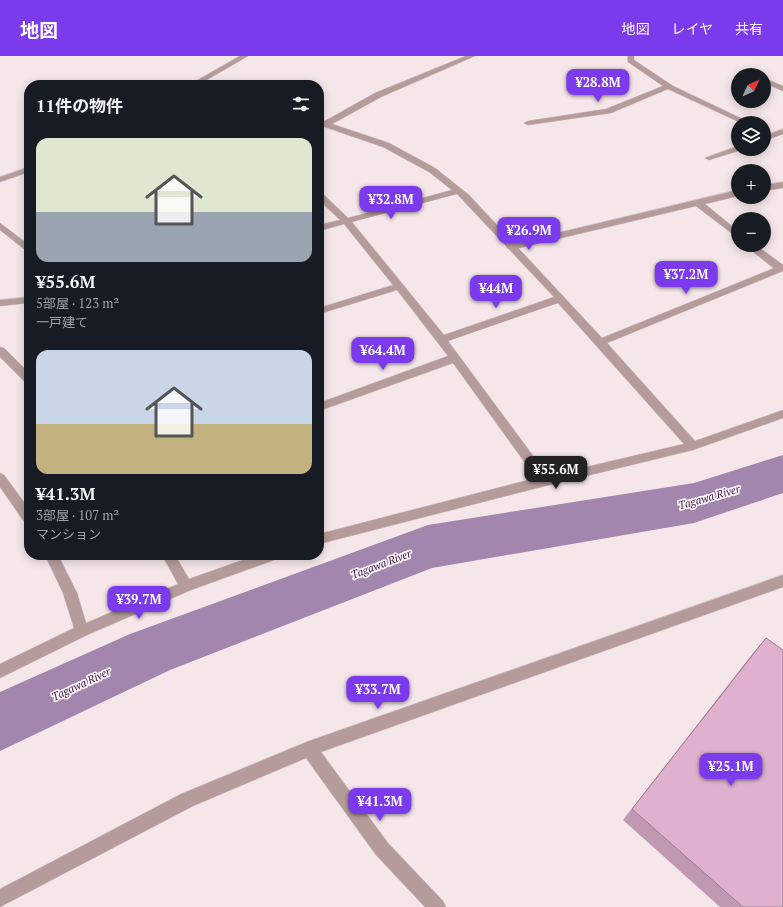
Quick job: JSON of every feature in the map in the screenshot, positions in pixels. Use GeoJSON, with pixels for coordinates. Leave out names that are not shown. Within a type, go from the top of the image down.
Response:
{"type":"FeatureCollection","features":[{"type":"Feature","properties":{"kind":"street"},"geometry":{"type":"LineString","coordinates":[[202,80],[245,56]]}},
{"type":"Feature","properties":{"kind":"street"},"geometry":{"type":"LineString","coordinates":[[324,122],[378,95],[472,56]]}},
{"type":"Feature","properties":{"kind":"street"},"geometry":{"type":"LineString","coordinates":[[631,56],[630,61],[638,68],[669,86],[732,116]]}},
{"type":"Feature","properties":{"kind":"street"},"geometry":{"type":"LineString","coordinates":[[771,83],[783,89]]}},
{"type":"Feature","properties":{"kind":"street"},"geometry":{"type":"LineString","coordinates":[[528,123],[608,111],[669,86]]}},
{"type":"Feature","properties":{"kind":"street"},"geometry":{"type":"LineString","coordinates":[[324,123],[386,145],[432,170],[466,197],[600,342],[693,446]]}},
{"type":"Feature","properties":{"kind":"street"},"geometry":{"type":"LineString","coordinates":[[773,136],[783,131]]}},
{"type":"Feature","properties":{"kind":"street"},"geometry":{"type":"LineString","coordinates":[[709,158],[731,150]]}},
{"type":"Feature","properties":{"kind":"street"},"geometry":{"type":"LineString","coordinates":[[0,180],[24,171]]}},
{"type":"Feature","properties":{"kind":"street"},"geometry":{"type":"LineString","coordinates":[[771,187],[783,185]]}},
{"type":"Feature","properties":{"kind":"street"},"geometry":{"type":"LineString","coordinates":[[324,227],[458,191]]}},
{"type":"Feature","properties":{"kind":"street"},"geometry":{"type":"LineString","coordinates":[[511,247],[731,195]]}},
{"type":"Feature","properties":{"kind":"street"},"geometry":{"type":"LineString","coordinates":[[324,200],[346,221],[399,286],[455,358],[545,481]]}},
{"type":"Feature","properties":{"kind":"street"},"geometry":{"type":"LineString","coordinates":[[698,203],[731,229]]}},
{"type":"Feature","properties":{"kind":"street"},"geometry":{"type":"LineString","coordinates":[[0,226],[24,246]]}},
{"type":"Feature","properties":{"kind":"street"},"geometry":{"type":"LineString","coordinates":[[759,252],[782,269]]}},
{"type":"Feature","properties":{"kind":"street"},"geometry":{"type":"LineString","coordinates":[[600,342],[782,269]]}},
{"type":"Feature","properties":{"kind":"street"},"geometry":{"type":"LineString","coordinates":[[324,310],[399,286]]}},
{"type":"Feature","properties":{"kind":"street"},"geometry":{"type":"LineString","coordinates":[[441,340],[559,299]]}},
{"type":"Feature","properties":{"kind":"street"},"geometry":{"type":"LineString","coordinates":[[0,303],[24,301]]}},
{"type":"Feature","properties":{"kind":"street"},"geometry":{"type":"LineString","coordinates":[[0,351],[24,374]]}},
{"type":"Feature","properties":{"kind":"street"},"geometry":{"type":"LineString","coordinates":[[324,405],[455,358]]}},
{"type":"Feature","properties":{"kind":"street"},"geometry":{"type":"LineString","coordinates":[[324,538],[545,481],[693,446],[783,414]]}},
{"type":"Feature","properties":{"kind":"street"},"geometry":{"type":"LineString","coordinates":[[0,478],[24,512]]}},
{"type":"Feature","properties":{"kind":"street"},"geometry":{"type":"LineString","coordinates":[[54,560],[70,593],[82,631]]}},
{"type":"Feature","properties":{"kind":"street"},"geometry":{"type":"LineString","coordinates":[[171,560],[186,586]]}},
{"type":"Feature","properties":{"kind":"street"},"geometry":{"type":"LineString","coordinates":[[0,671],[82,631],[186,586],[258,560]]}},
{"type":"Feature","properties":{"kind":"street"},"geometry":{"type":"LineString","coordinates":[[0,898],[187,800],[309,749],[783,581]]}},
{"type":"Feature","properties":{"kind":"street"},"geometry":{"type":"LineString","coordinates":[[309,749],[382,849],[437,907]]}},
{"type":"Feature","properties":{"kind":"building"},"geometry":{"type":"Polygon","coordinates":[[[766,638],[783,650],[783,907],[743,907],[632,809],[766,638]]]}},
{"type":"Feature","properties":{"kind":"waterway","name":"Tagawa River"},"geometry":{"type":"LineString","coordinates":[[0,722],[150,652],[428,547],[694,503],[783,474]]}}]}
